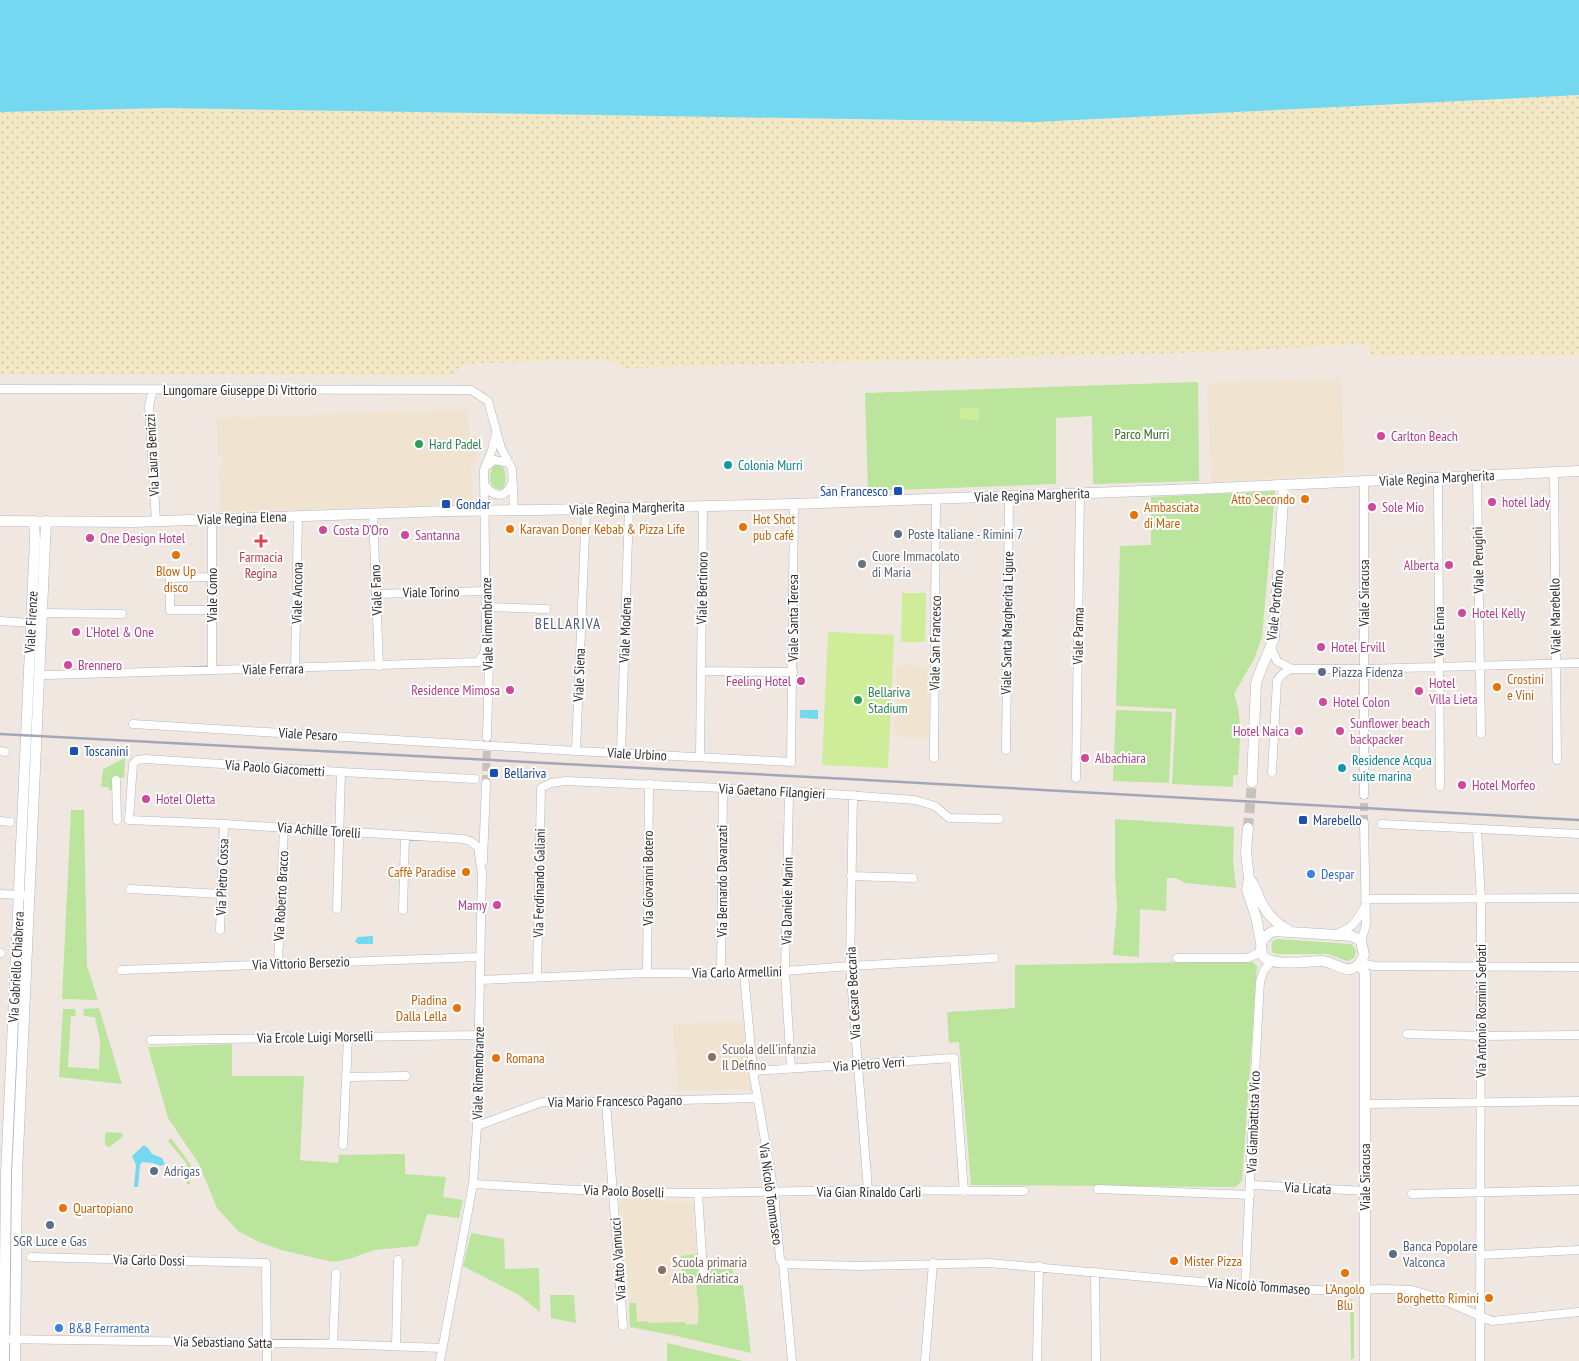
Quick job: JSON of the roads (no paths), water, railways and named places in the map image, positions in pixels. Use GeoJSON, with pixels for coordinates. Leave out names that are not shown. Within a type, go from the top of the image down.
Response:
{"type":"FeatureCollection","features":[{"type":"Feature","properties":{"kind":"street","name":"Lungomare Giuseppe Di Vittorio"},"geometry":{"type":"LineString","coordinates":[[0,389],[471,390],[488,401],[496,432]]}},
{"type":"Feature","properties":{"kind":"street","name":"Via Laura Benizzi"},"geometry":{"type":"LineString","coordinates":[[153,390],[149,406],[156,521]]}},
{"type":"Feature","properties":{"kind":"street"},"geometry":{"type":"LineString","coordinates":[[496,432],[504,457],[509,463],[513,480],[514,511]]}},
{"type":"Feature","properties":{"kind":"street"},"geometry":{"type":"LineString","coordinates":[[496,432],[484,471],[484,484],[489,492],[503,494],[509,490],[513,480]]}},
{"type":"Feature","properties":{"kind":"street"},"geometry":{"type":"LineString","coordinates":[[484,471],[489,463],[494,460],[509,463]]}},
{"type":"Feature","properties":{"kind":"street","name":"Viale Regina Margherita"},"geometry":{"type":"LineString","coordinates":[[485,511],[794,504],[1284,485],[1579,471]]}},
{"type":"Feature","properties":{"kind":"street","name":"Viale Marebello"},"geometry":{"type":"LineString","coordinates":[[1554,472],[1557,760]]}},
{"type":"Feature","properties":{"kind":"street","name":"Viale Perugini"},"geometry":{"type":"LineString","coordinates":[[1477,476],[1481,734]]}},
{"type":"Feature","properties":{"kind":"street","name":"Viale Enna"},"geometry":{"type":"LineString","coordinates":[[1438,478],[1440,786]]}},
{"type":"Feature","properties":{"kind":"street","name":"Viale Siracusa"},"geometry":{"type":"LineString","coordinates":[[1364,481],[1364,794]]}},
{"type":"Feature","properties":{"kind":"street","name":"Viale Rimembranze"},"geometry":{"type":"LineString","coordinates":[[484,484],[486,642],[489,661],[487,736]]}},
{"type":"Feature","properties":{"kind":"street","name":"Viale Portofino"},"geometry":{"type":"LineString","coordinates":[[1252,782],[1256,684],[1259,672],[1271,648],[1276,617],[1284,485]]}},
{"type":"Feature","properties":{"kind":"street","name":"Viale Parma"},"geometry":{"type":"LineString","coordinates":[[1076,778],[1080,493]]}},
{"type":"Feature","properties":{"kind":"street","name":"Viale Santa Margherita Ligure"},"geometry":{"type":"LineString","coordinates":[[1006,750],[1009,496]]}},
{"type":"Feature","properties":{"kind":"street","name":"Viale San Francesco"},"geometry":{"type":"LineString","coordinates":[[934,758],[936,498]]}},
{"type":"Feature","properties":{"kind":"street","name":"Viale Santa Teresa"},"geometry":{"type":"LineString","coordinates":[[792,762],[794,504]]}},
{"type":"Feature","properties":{"kind":"street","name":"Viale Bertinoro"},"geometry":{"type":"LineString","coordinates":[[700,757],[703,506]]}},
{"type":"Feature","properties":{"kind":"street","name":"Viale Modena"},"geometry":{"type":"LineString","coordinates":[[621,753],[629,508]]}},
{"type":"Feature","properties":{"kind":"street","name":"Viale Siena"},"geometry":{"type":"LineString","coordinates":[[576,751],[586,509]]}},
{"type":"Feature","properties":{"kind":"street","name":"Viale Regina Elena"},"geometry":{"type":"LineString","coordinates":[[0,521],[212,520],[485,511]]}},
{"type":"Feature","properties":{"kind":"street","name":"Viale Fano"},"geometry":{"type":"LineString","coordinates":[[372,514],[379,666]]}},
{"type":"Feature","properties":{"kind":"street","name":"Viale Ancona"},"geometry":{"type":"LineString","coordinates":[[295,668],[298,517]]}},
{"type":"Feature","properties":{"kind":"street","name":"Viale Como"},"geometry":{"type":"LineString","coordinates":[[212,520],[212,670]]}},
{"type":"Feature","properties":{"kind":"street","name":"Viale Firenze"},"geometry":{"type":"LineString","coordinates":[[27,722],[35,540],[34,522]]}},
{"type":"Feature","properties":{"kind":"street","name":"Viale Firenze"},"geometry":{"type":"LineString","coordinates":[[38,723],[46,522]]}},
{"type":"Feature","properties":{"kind":"street"},"geometry":{"type":"LineString","coordinates":[[212,577],[170,578],[170,610],[212,610]]}},
{"type":"Feature","properties":{"kind":"street","name":"Viale Torino"},"geometry":{"type":"LineString","coordinates":[[376,594],[486,591]]}},
{"type":"Feature","properties":{"kind":"street"},"geometry":{"type":"LineString","coordinates":[[486,607],[546,609]]}},
{"type":"Feature","properties":{"kind":"street"},"geometry":{"type":"LineString","coordinates":[[0,621],[31,622],[42,613]]}},
{"type":"Feature","properties":{"kind":"street","name":"Viale Firenze"},"geometry":{"type":"LineString","coordinates":[[42,613],[122,614]]}},
{"type":"Feature","properties":{"kind":"street","name":"Viale Ferrara"},"geometry":{"type":"LineString","coordinates":[[46,675],[478,662],[484,654],[486,642]]}},
{"type":"Feature","properties":{"kind":"street"},"geometry":{"type":"LineString","coordinates":[[1271,648],[1277,661],[1292,669]]}},
{"type":"Feature","properties":{"kind":"street"},"geometry":{"type":"LineString","coordinates":[[1272,772],[1277,681],[1285,671],[1292,669],[1364,669],[1579,663]]}},
{"type":"Feature","properties":{"kind":"street"},"geometry":{"type":"LineString","coordinates":[[701,671],[793,672]]}},
{"type":"Feature","properties":{"kind":"street","name":"Via Gabriello Chiabrera"},"geometry":{"type":"LineString","coordinates":[[4,1361],[2,1339],[3,1174],[10,1085],[27,722]]}},
{"type":"Feature","properties":{"kind":"street","name":"Via Gabriello Chiabrera"},"geometry":{"type":"LineString","coordinates":[[15,1361],[17,1174],[38,723]]}},
{"type":"Feature","properties":{"kind":"street","name":"Viale Pesaro"},"geometry":{"type":"LineString","coordinates":[[133,724],[483,745]]}},
{"type":"Feature","properties":{"kind":"street","name":"Viale Urbino"},"geometry":{"type":"LineString","coordinates":[[483,745],[792,762]]}},
{"type":"Feature","properties":{"kind":"street","name":"Via Paolo Giacometti"},"geometry":{"type":"LineString","coordinates":[[129,820],[133,764],[137,760],[145,759],[475,779]]}},
{"type":"Feature","properties":{"kind":"street"},"geometry":{"type":"LineString","coordinates":[[337,909],[341,772]]}},
{"type":"Feature","properties":{"kind":"street"},"geometry":{"type":"LineString","coordinates":[[116,780],[117,820]]}},
{"type":"Feature","properties":{"kind":"street","name":"Via Gaetano Filangieri"},"geometry":{"type":"LineString","coordinates":[[541,788],[551,782],[565,780],[723,788],[789,795],[803,792],[853,795],[916,800],[935,806],[949,818],[999,819]]}},
{"type":"Feature","properties":{"kind":"street","name":"Viale Rimembranze"},"geometry":{"type":"LineString","coordinates":[[440,1361],[474,1184],[486,783]]}},
{"type":"Feature","properties":{"kind":"street","name":"Via Giovanni Botero"},"geometry":{"type":"LineString","coordinates":[[647,972],[649,784]]}},
{"type":"Feature","properties":{"kind":"street","name":"Via Ferdinando Galiani"},"geometry":{"type":"LineString","coordinates":[[537,977],[541,788]]}},
{"type":"Feature","properties":{"kind":"street","name":"Via Bernardo Davanzati"},"geometry":{"type":"LineString","coordinates":[[721,973],[723,788]]}},
{"type":"Feature","properties":{"kind":"street"},"geometry":{"type":"LineString","coordinates":[[116,791],[130,791]]}},
{"type":"Feature","properties":{"kind":"street","name":"Via Daniele Manin"},"geometry":{"type":"LineString","coordinates":[[789,795],[785,971],[791,1068]]}},
{"type":"Feature","properties":{"kind":"street","name":"Via Cesare Beccaria"},"geometry":{"type":"LineString","coordinates":[[853,795],[850,966],[868,1190]]}},
{"type":"Feature","properties":{"kind":"street","name":"Via Achille Torelli"},"geometry":{"type":"LineString","coordinates":[[129,820],[224,824],[470,841],[478,847],[482,875]]}},
{"type":"Feature","properties":{"kind":"street"},"geometry":{"type":"LineString","coordinates":[[0,821],[10,822]]}},
{"type":"Feature","properties":{"kind":"street"},"geometry":{"type":"LineString","coordinates":[[1177,958],[1248,958],[1261,947],[1265,936],[1274,931],[1336,934],[1352,936],[1361,941],[1366,925],[1364,823]]}},
{"type":"Feature","properties":{"kind":"street","name":"Via Pietro Cossa"},"geometry":{"type":"LineString","coordinates":[[220,930],[224,824]]}},
{"type":"Feature","properties":{"kind":"street"},"geometry":{"type":"LineString","coordinates":[[1382,824],[1579,834]]}},
{"type":"Feature","properties":{"kind":"street","name":"Via Roberto Bracco"},"geometry":{"type":"LineString","coordinates":[[278,964],[284,828]]}},
{"type":"Feature","properties":{"kind":"street"},"geometry":{"type":"LineString","coordinates":[[1248,828],[1246,852],[1249,879],[1247,890],[1256,917],[1261,947],[1266,960],[1272,962],[1324,961],[1343,968],[1354,975],[1365,992]]}},
{"type":"Feature","properties":{"kind":"street","name":"Via Antonio Rosmini Serbati"},"geometry":{"type":"LineString","coordinates":[[1477,829],[1481,899],[1482,1036],[1480,1361]]}},
{"type":"Feature","properties":{"kind":"street"},"geometry":{"type":"LineString","coordinates":[[402,910],[405,836]]}},
{"type":"Feature","properties":{"kind":"street"},"geometry":{"type":"LineString","coordinates":[[851,876],[913,878]]}},
{"type":"Feature","properties":{"kind":"street"},"geometry":{"type":"LineString","coordinates":[[1249,879],[1255,884],[1266,912],[1277,923],[1291,932]]}},
{"type":"Feature","properties":{"kind":"street"},"geometry":{"type":"LineString","coordinates":[[130,889],[221,894]]}},
{"type":"Feature","properties":{"kind":"street"},"geometry":{"type":"LineString","coordinates":[[0,894],[30,895]]}},
{"type":"Feature","properties":{"kind":"street"},"geometry":{"type":"LineString","coordinates":[[1365,903],[1579,898]]}},
{"type":"Feature","properties":{"kind":"street"},"geometry":{"type":"LineString","coordinates":[[1336,934],[1349,929],[1357,921],[1365,903]]}},
{"type":"Feature","properties":{"kind":"street","name":"Viale Siracusa"},"geometry":{"type":"LineString","coordinates":[[1361,941],[1365,973],[1365,1361]]}},
{"type":"Feature","properties":{"kind":"street","name":"Via Vittorio Bersezio"},"geometry":{"type":"LineString","coordinates":[[121,970],[480,958]]}},
{"type":"Feature","properties":{"kind":"street","name":"Via Carlo Armellini"},"geometry":{"type":"LineString","coordinates":[[480,980],[647,972],[744,974],[994,958]]}},
{"type":"Feature","properties":{"kind":"street"},"geometry":{"type":"LineString","coordinates":[[1343,968],[1351,969],[1362,961],[1374,966],[1579,967]]}},
{"type":"Feature","properties":{"kind":"street","name":"Via Giambattista Vico"},"geometry":{"type":"LineString","coordinates":[[1245,1286],[1260,982],[1264,970],[1272,962]]}},
{"type":"Feature","properties":{"kind":"street","name":"Via Nicolò Tommaseo"},"geometry":{"type":"LineString","coordinates":[[744,974],[753,1071],[774,1193],[780,1259],[783,1264],[859,1266],[989,1263],[1039,1266],[1245,1286],[1336,1292],[1412,1290],[1436,1297],[1492,1320],[1579,1312]]}},
{"type":"Feature","properties":{"kind":"street"},"geometry":{"type":"LineString","coordinates":[[1407,1034],[1482,1036],[1579,1035]]}},
{"type":"Feature","properties":{"kind":"street","name":"Via Ercole Luigi Morselli"},"geometry":{"type":"LineString","coordinates":[[151,1040],[478,1035]]}},
{"type":"Feature","properties":{"kind":"street"},"geometry":{"type":"LineString","coordinates":[[343,1145],[348,1037]]}},
{"type":"Feature","properties":{"kind":"street","name":"Via Pietro Verri"},"geometry":{"type":"LineString","coordinates":[[753,1071],[954,1058],[964,1192]]}},
{"type":"Feature","properties":{"kind":"street"},"geometry":{"type":"LineString","coordinates":[[347,1077],[406,1076]]}},
{"type":"Feature","properties":{"kind":"street"},"geometry":{"type":"LineString","coordinates":[[10,1085],[22,1085]]}},
{"type":"Feature","properties":{"kind":"street","name":"Via Mario Francesco Pagano"},"geometry":{"type":"LineString","coordinates":[[477,1126],[542,1102],[757,1098]]}},
{"type":"Feature","properties":{"kind":"street"},"geometry":{"type":"LineString","coordinates":[[1366,1104],[1579,1101]]}},
{"type":"Feature","properties":{"kind":"street","name":"Via Atto Vannucci"},"geometry":{"type":"LineString","coordinates":[[606,1102],[623,1326]]}},
{"type":"Feature","properties":{"kind":"street","name":"Via Paolo Boselli"},"geometry":{"type":"LineString","coordinates":[[474,1184],[613,1192],[774,1193]]}},
{"type":"Feature","properties":{"kind":"street","name":"Via Licata"},"geometry":{"type":"LineString","coordinates":[[1250,1185],[1366,1191]]}},
{"type":"Feature","properties":{"kind":"street","name":"Via Gian Rinaldo Carli"},"geometry":{"type":"LineString","coordinates":[[774,1193],[868,1190],[1024,1191]]}},
{"type":"Feature","properties":{"kind":"street"},"geometry":{"type":"LineString","coordinates":[[1098,1190],[1250,1195]]}},
{"type":"Feature","properties":{"kind":"street"},"geometry":{"type":"LineString","coordinates":[[1412,1194],[1579,1190]]}},
{"type":"Feature","properties":{"kind":"street"},"geometry":{"type":"LineString","coordinates":[[698,1194],[703,1272]]}},
{"type":"Feature","properties":{"kind":"street"},"geometry":{"type":"LineString","coordinates":[[1480,1255],[1579,1250]]}},
{"type":"Feature","properties":{"kind":"street","name":"Via Carlo Dossi"},"geometry":{"type":"LineString","coordinates":[[31,1257],[266,1263],[267,1343]]}},
{"type":"Feature","properties":{"kind":"street"},"geometry":{"type":"LineString","coordinates":[[396,1346],[398,1260]]}},
{"type":"Feature","properties":{"kind":"street"},"geometry":{"type":"LineString","coordinates":[[925,1361],[933,1263]]}},
{"type":"Feature","properties":{"kind":"street"},"geometry":{"type":"LineString","coordinates":[[783,1264],[792,1361]]}},
{"type":"Feature","properties":{"kind":"street"},"geometry":{"type":"LineString","coordinates":[[1037,1361],[1039,1266]]}},
{"type":"Feature","properties":{"kind":"street"},"geometry":{"type":"LineString","coordinates":[[1095,1272],[1096,1361]]}},
{"type":"Feature","properties":{"kind":"street"},"geometry":{"type":"LineString","coordinates":[[333,1344],[336,1273]]}},
{"type":"Feature","properties":{"kind":"street","name":"Via Sebastiano Satta"},"geometry":{"type":"LineString","coordinates":[[2,1339],[333,1344],[442,1348]]}},
{"type":"Feature","properties":{"kind":"street"},"geometry":{"type":"LineString","coordinates":[[267,1343],[267,1361]]}},
{"type":"Feature","properties":{"kind":"water"},"geometry":{"type":"Polygon","coordinates":[[[0,0],[1579,0],[1579,95],[1035,122],[165,108],[0,112],[0,0]]]}},
{"type":"Feature","properties":{"kind":"water"},"geometry":{"type":"Polygon","coordinates":[[[800,710],[818,710],[818,719],[800,718],[800,710]]]}},
{"type":"Feature","properties":{"kind":"water"},"geometry":{"type":"Polygon","coordinates":[[[373,936],[373,944],[358,944],[355,941],[358,937],[373,936]]]}},
{"type":"Feature","properties":{"kind":"water"},"geometry":{"type":"Polygon","coordinates":[[[144,1145],[152,1154],[162,1158],[165,1164],[161,1166],[142,1162],[140,1165],[138,1187],[134,1187],[136,1165],[132,1156],[144,1145]]]}},
{"type":"Feature","properties":{"kind":"tunnel"},"geometry":{"type":"LineString","coordinates":[[486,783],[487,740]]}},
{"type":"Feature","properties":{"kind":"tunnel"},"geometry":{"type":"LineString","coordinates":[[1248,828],[1252,782]]}},
{"type":"Feature","properties":{"kind":"tunnel"},"geometry":{"type":"LineString","coordinates":[[1364,795],[1364,823]]}},
{"type":"Feature","properties":{"kind":"railway"},"geometry":{"type":"LineString","coordinates":[[0,734],[1579,820]]}},
{"type":"Feature","properties":{"kind":"place","name":"Carlton Beach"},"geometry":{"type":"Point","coordinates":[1381,436]}},
{"type":"Feature","properties":{"kind":"place","name":"Hard Padel"},"geometry":{"type":"Point","coordinates":[419,444]}},
{"type":"Feature","properties":{"kind":"place","name":"Colonia Murri"},"geometry":{"type":"Point","coordinates":[728,465]}},
{"type":"Feature","properties":{"kind":"place","name":"San Francesco"},"geometry":{"type":"Point","coordinates":[898,491]}},
{"type":"Feature","properties":{"kind":"place","name":"Atto Secondo"},"geometry":{"type":"Point","coordinates":[1305,499]}},
{"type":"Feature","properties":{"kind":"place","name":"hotel lady"},"geometry":{"type":"Point","coordinates":[1492,502]}},
{"type":"Feature","properties":{"kind":"place","name":"Gondar"},"geometry":{"type":"Point","coordinates":[446,504]}},
{"type":"Feature","properties":{"kind":"place","name":"Sole Mio"},"geometry":{"type":"Point","coordinates":[1372,507]}},
{"type":"Feature","properties":{"kind":"place","name":"Ambasciata di Mare"},"geometry":{"type":"Point","coordinates":[1134,515]}},
{"type":"Feature","properties":{"kind":"place","name":"Hot Shot pub café"},"geometry":{"type":"Point","coordinates":[743,527]}},
{"type":"Feature","properties":{"kind":"place","name":"Karavan Doner Kebab & Pizza Life"},"geometry":{"type":"Point","coordinates":[510,529]}},
{"type":"Feature","properties":{"kind":"place","name":"Costa D’Oro"},"geometry":{"type":"Point","coordinates":[323,530]}},
{"type":"Feature","properties":{"kind":"place","name":"Poste Italiane - Rimini 7"},"geometry":{"type":"Point","coordinates":[898,534]}},
{"type":"Feature","properties":{"kind":"place","name":"Santanna"},"geometry":{"type":"Point","coordinates":[405,535]}},
{"type":"Feature","properties":{"kind":"place","name":"One Design Hotel"},"geometry":{"type":"Point","coordinates":[90,538]}},
{"type":"Feature","properties":{"kind":"place","name":"Farmacia Regina"},"geometry":{"type":"Point","coordinates":[261,541]}},
{"type":"Feature","properties":{"kind":"place","name":"Blow Up disco"},"geometry":{"type":"Point","coordinates":[176,555]}},
{"type":"Feature","properties":{"kind":"place","name":"Cuore Immacolato di Maria"},"geometry":{"type":"Point","coordinates":[862,564]}},
{"type":"Feature","properties":{"kind":"place","name":"Alberta"},"geometry":{"type":"Point","coordinates":[1449,565]}},
{"type":"Feature","properties":{"kind":"place","name":"Hotel Kelly"},"geometry":{"type":"Point","coordinates":[1462,613]}},
{"type":"Feature","properties":{"kind":"place","name":"L'Hotel & One"},"geometry":{"type":"Point","coordinates":[76,632]}},
{"type":"Feature","properties":{"kind":"place","name":"Hotel Ervill"},"geometry":{"type":"Point","coordinates":[1321,647]}},
{"type":"Feature","properties":{"kind":"place","name":"Brennero"},"geometry":{"type":"Point","coordinates":[68,665]}},
{"type":"Feature","properties":{"kind":"place","name":"Piazza Fidenza"},"geometry":{"type":"Point","coordinates":[1322,672]}},
{"type":"Feature","properties":{"kind":"place","name":"Feeling Hotel"},"geometry":{"type":"Point","coordinates":[801,681]}},
{"type":"Feature","properties":{"kind":"place","name":"Crostini e Vini"},"geometry":{"type":"Point","coordinates":[1497,687]}},
{"type":"Feature","properties":{"kind":"place","name":"Residence Mimosa"},"geometry":{"type":"Point","coordinates":[510,690]}},
{"type":"Feature","properties":{"kind":"place","name":"Hotel Villa Lieta"},"geometry":{"type":"Point","coordinates":[1419,691]}},
{"type":"Feature","properties":{"kind":"place","name":"Bellariva Stadium"},"geometry":{"type":"Point","coordinates":[858,700]}},
{"type":"Feature","properties":{"kind":"place","name":"Hotel Colon"},"geometry":{"type":"Point","coordinates":[1323,702]}},
{"type":"Feature","properties":{"kind":"place","name":"Hotel Naica"},"geometry":{"type":"Point","coordinates":[1299,731]}},
{"type":"Feature","properties":{"kind":"place","name":"Sunflower beach backpacker"},"geometry":{"type":"Point","coordinates":[1340,731]}},
{"type":"Feature","properties":{"kind":"place","name":"Toscanini"},"geometry":{"type":"Point","coordinates":[74,751]}},
{"type":"Feature","properties":{"kind":"place","name":"Albachiara"},"geometry":{"type":"Point","coordinates":[1085,758]}},
{"type":"Feature","properties":{"kind":"place","name":"Residence Acqua suite marina"},"geometry":{"type":"Point","coordinates":[1342,768]}},
{"type":"Feature","properties":{"kind":"place","name":"Bellariva"},"geometry":{"type":"Point","coordinates":[494,773]}},
{"type":"Feature","properties":{"kind":"place","name":"Hotel Morfeo"},"geometry":{"type":"Point","coordinates":[1462,785]}},
{"type":"Feature","properties":{"kind":"place","name":"Hotel Oletta"},"geometry":{"type":"Point","coordinates":[146,799]}},
{"type":"Feature","properties":{"kind":"place","name":"Marebello"},"geometry":{"type":"Point","coordinates":[1303,820]}},
{"type":"Feature","properties":{"kind":"place","name":"Caffè Paradise"},"geometry":{"type":"Point","coordinates":[466,872]}},
{"type":"Feature","properties":{"kind":"place","name":"Despar"},"geometry":{"type":"Point","coordinates":[1311,874]}},
{"type":"Feature","properties":{"kind":"place","name":"Mamy"},"geometry":{"type":"Point","coordinates":[497,905]}},
{"type":"Feature","properties":{"kind":"place","name":"Piadina Dalla Lella"},"geometry":{"type":"Point","coordinates":[457,1008]}},
{"type":"Feature","properties":{"kind":"place","name":"Scuola dell'infanzia Il Delfino"},"geometry":{"type":"Point","coordinates":[712,1057]}},
{"type":"Feature","properties":{"kind":"place","name":"Romana"},"geometry":{"type":"Point","coordinates":[496,1058]}},
{"type":"Feature","properties":{"kind":"place","name":"Adrigas"},"geometry":{"type":"Point","coordinates":[154,1171]}},
{"type":"Feature","properties":{"kind":"place","name":"Quartopiano"},"geometry":{"type":"Point","coordinates":[63,1208]}},
{"type":"Feature","properties":{"kind":"place","name":"SGR Luce e Gas"},"geometry":{"type":"Point","coordinates":[50,1225]}},
{"type":"Feature","properties":{"kind":"place","name":"Banca Popolare Valconca"},"geometry":{"type":"Point","coordinates":[1393,1254]}},
{"type":"Feature","properties":{"kind":"place","name":"Mister Pizza"},"geometry":{"type":"Point","coordinates":[1174,1261]}},
{"type":"Feature","properties":{"kind":"place","name":"Scuola primaria Alba Adriatica"},"geometry":{"type":"Point","coordinates":[662,1270]}},
{"type":"Feature","properties":{"kind":"place","name":"L'Angolo Blu"},"geometry":{"type":"Point","coordinates":[1345,1273]}},
{"type":"Feature","properties":{"kind":"place","name":"Borghetto Rimini"},"geometry":{"type":"Point","coordinates":[1489,1298]}},
{"type":"Feature","properties":{"kind":"place","name":"B&B Ferramenta"},"geometry":{"type":"Point","coordinates":[59,1328]}},
{"type":"Feature","properties":{"kind":"district","name":"BELLARIVA"},"geometry":{"type":"Point","coordinates":[568,623]}},
{"type":"Feature","properties":{"kind":"park label","name":"Parco Murri"},"geometry":{"type":"Point","coordinates":[1142,434]}}]}
